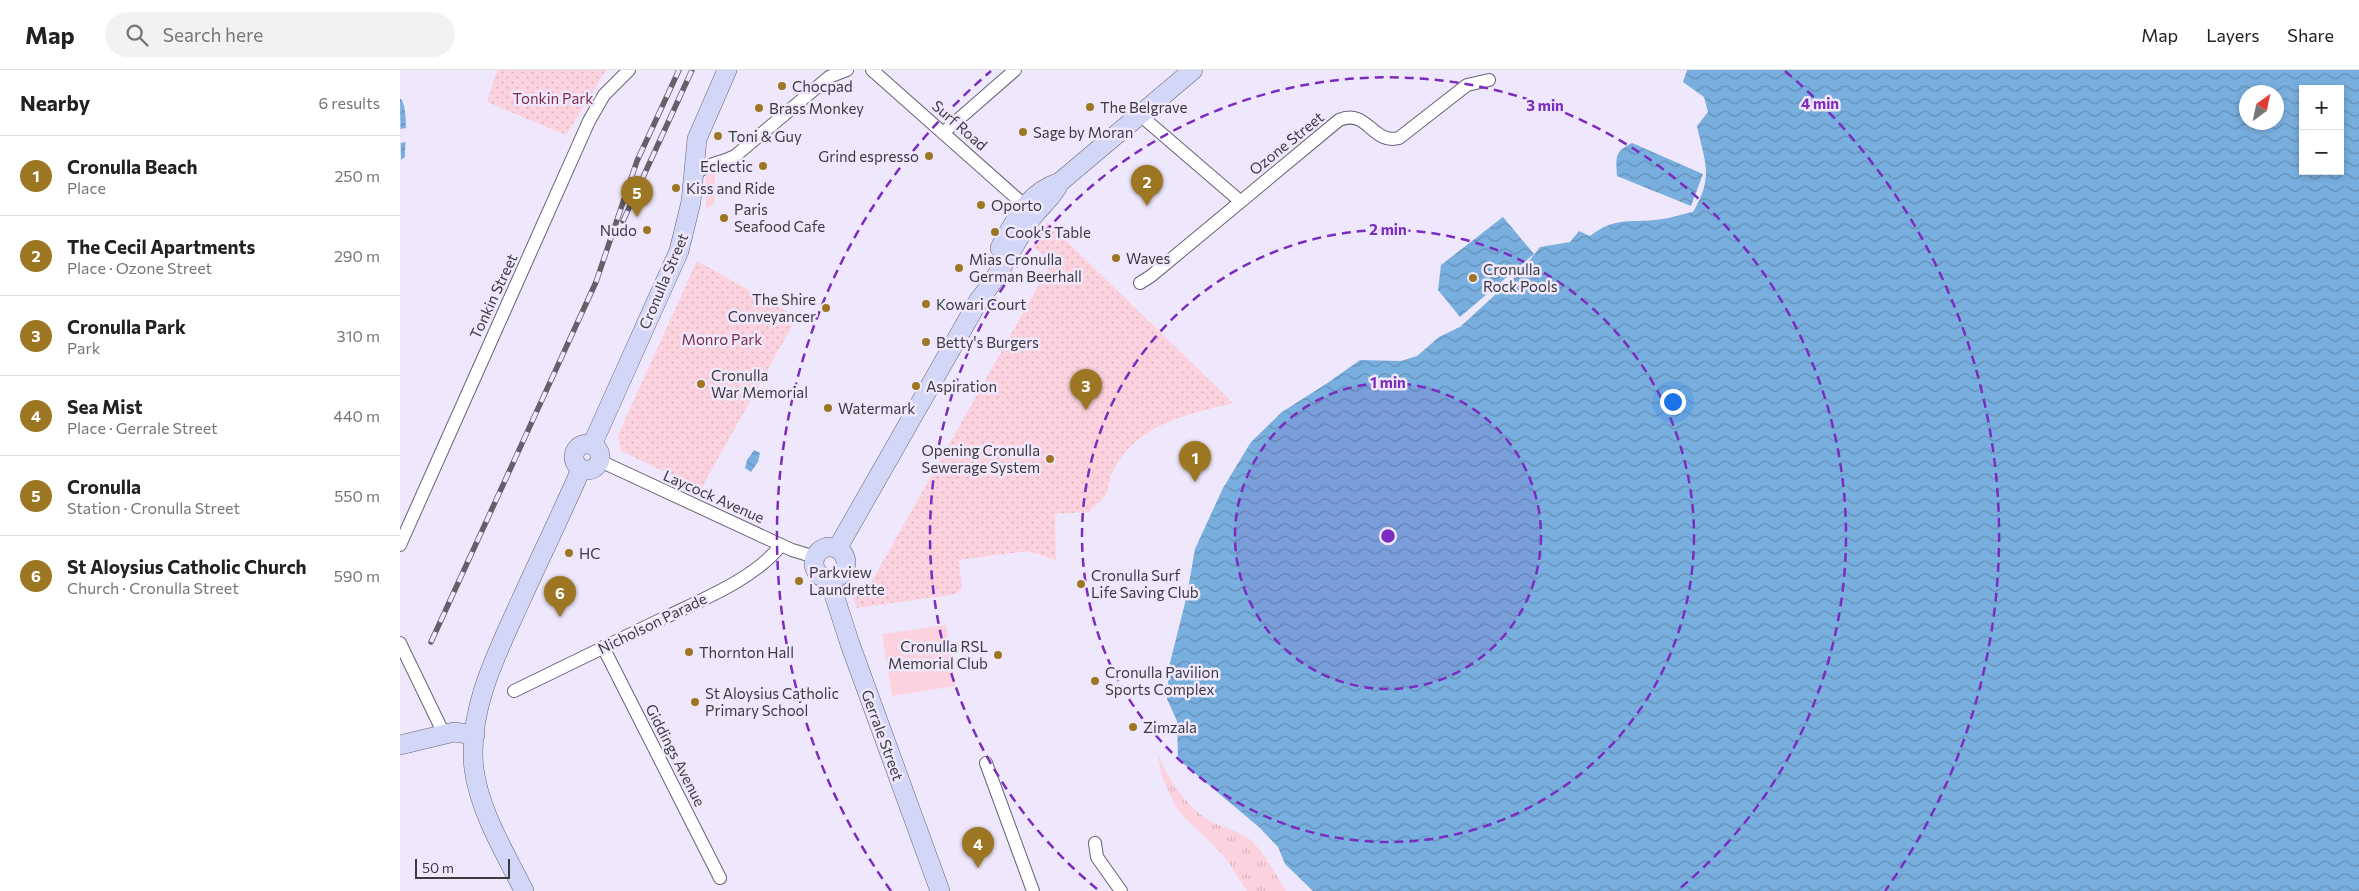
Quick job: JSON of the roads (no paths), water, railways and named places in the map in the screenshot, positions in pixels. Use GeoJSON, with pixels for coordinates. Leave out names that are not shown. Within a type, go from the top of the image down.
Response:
{"type":"FeatureCollection","features":[{"type":"Feature","properties":{"kind":"street","name":"Tonkin Street"},"geometry":{"type":"LineString","coordinates":[[400,545],[589,121],[604,95],[629,70]]}},
{"type":"Feature","properties":{"kind":"street","name":"Cronulla Street"},"geometry":{"type":"LineString","coordinates":[[596,453],[679,251],[691,202],[697,139],[727,70]]}},
{"type":"Feature","properties":{"kind":"street"},"geometry":{"type":"LineString","coordinates":[[693,177],[706,166],[724,162],[735,156],[829,78],[847,70]]}},
{"type":"Feature","properties":{"kind":"street","name":"Surf Road"},"geometry":{"type":"LineString","coordinates":[[872,70],[1030,210]]}},
{"type":"Feature","properties":{"kind":"street"},"geometry":{"type":"LineString","coordinates":[[944,132],[1015,70]]}},
{"type":"Feature","properties":{"kind":"street"},"geometry":{"type":"LineString","coordinates":[[837,549],[979,300],[991,263],[1045,187],[1060,182],[1193,70]]}},
{"type":"Feature","properties":{"kind":"street","name":"Ozone Street"},"geometry":{"type":"LineString","coordinates":[[1140,283],[1151,276],[1339,120],[1352,116],[1358,118],[1383,137],[1390,140],[1399,138],[1467,85],[1489,80]]}},
{"type":"Feature","properties":{"kind":"street"},"geometry":{"type":"LineString","coordinates":[[1140,115],[1240,201]]}},
{"type":"Feature","properties":{"kind":"street"},"geometry":{"type":"LineString","coordinates":[[524,891],[490,822],[480,795],[474,768],[475,735],[488,676],[581,469],[575,462],[575,454],[579,447],[596,453]]}},
{"type":"Feature","properties":{"kind":"street","name":"Laycock Avenue"},"geometry":{"type":"LineString","coordinates":[[596,453],[781,545],[815,557]]}},
{"type":"Feature","properties":{"kind":"street","name":"Nicholson Parade"},"geometry":{"type":"LineString","coordinates":[[514,691],[755,570],[765,563],[781,545]]}},
{"type":"Feature","properties":{"kind":"street"},"geometry":{"type":"LineString","coordinates":[[824,548],[837,549],[844,555],[845,568],[838,576],[829,579],[816,571],[815,557],[824,548]]}},
{"type":"Feature","properties":{"kind":"street","name":"Gerrale Street"},"geometry":{"type":"LineString","coordinates":[[829,579],[850,644],[940,891]]}},
{"type":"Feature","properties":{"kind":"street"},"geometry":{"type":"LineString","coordinates":[[400,643],[444,734]]}},
{"type":"Feature","properties":{"kind":"street","name":"Giddings Avenue"},"geometry":{"type":"LineString","coordinates":[[604,647],[720,878]]}},
{"type":"Feature","properties":{"kind":"street"},"geometry":{"type":"LineString","coordinates":[[400,745],[454,732],[475,735]]}},
{"type":"Feature","properties":{"kind":"street"},"geometry":{"type":"LineString","coordinates":[[986,763],[1033,891]]}},
{"type":"Feature","properties":{"kind":"street"},"geometry":{"type":"LineString","coordinates":[[1095,843],[1097,857],[1121,891]]}},
{"type":"Feature","properties":{"kind":"water"},"geometry":{"type":"Polygon","coordinates":[[[1687,70],[2359,70],[2359,891],[1313,891],[1285,864],[1278,847],[1260,828],[1178,759],[1177,721],[1167,699],[1169,667],[1187,595],[1195,549],[1223,488],[1251,442],[1282,412],[1360,360],[1401,361],[1417,356],[1439,337],[1460,327],[1521,271],[1540,247],[1570,242],[1579,231],[1590,236],[1608,225],[1666,218],[1693,212],[1700,200],[1706,179],[1705,160],[1697,126],[1708,112],[1704,97],[1683,82],[1687,70]]]}},
{"type":"Feature","properties":{"kind":"water"},"geometry":{"type":"Polygon","coordinates":[[[400,98],[405,109],[406,125],[405,157],[401,160],[400,98]]]}},
{"type":"Feature","properties":{"kind":"water"},"geometry":{"type":"Polygon","coordinates":[[[1632,143],[1703,174],[1691,206],[1617,176],[1617,156],[1622,149],[1632,143]]]}},
{"type":"Feature","properties":{"kind":"water","name":"Cronulla Rock Pools"},"geometry":{"type":"Polygon","coordinates":[[[1503,217],[1534,254],[1460,317],[1438,290],[1441,265],[1503,217]]]}},
{"type":"Feature","properties":{"kind":"water"},"geometry":{"type":"Polygon","coordinates":[[[754,450],[760,453],[758,462],[751,472],[745,468],[747,460],[754,450]]]}},
{"type":"Feature","properties":{"kind":"railway"},"geometry":{"type":"LineString","coordinates":[[431,642],[596,282],[637,161],[679,70]]}},
{"type":"Feature","properties":{"kind":"railway"},"geometry":{"type":"LineString","coordinates":[[623,221],[692,70]]}},
{"type":"Feature","properties":{"kind":"place","name":"Chocpad"},"geometry":{"type":"Point","coordinates":[782,86]}},
{"type":"Feature","properties":{"kind":"place","name":"The Belgrave"},"geometry":{"type":"Point","coordinates":[1090,107]}},
{"type":"Feature","properties":{"kind":"place","name":"Brass Monkey"},"geometry":{"type":"Point","coordinates":[759,108]}},
{"type":"Feature","properties":{"kind":"place","name":"Sage by Moran"},"geometry":{"type":"Point","coordinates":[1023,132]}},
{"type":"Feature","properties":{"kind":"place","name":"Toni & Guy"},"geometry":{"type":"Point","coordinates":[718,136]}},
{"type":"Feature","properties":{"kind":"place","name":"Grind espresso"},"geometry":{"type":"Point","coordinates":[929,156]}},
{"type":"Feature","properties":{"kind":"place","name":"Eclectic"},"geometry":{"type":"Point","coordinates":[763,166]}},
{"type":"Feature","properties":{"kind":"place","name":"Kiss and Ride"},"geometry":{"type":"Point","coordinates":[676,188]}},
{"type":"Feature","properties":{"kind":"place","name":"Oporto"},"geometry":{"type":"Point","coordinates":[981,205]}},
{"type":"Feature","properties":{"kind":"place","name":"The Cecil Apartments"},"geometry":{"type":"Point","coordinates":[1147,206]}},
{"type":"Feature","properties":{"kind":"place","name":"Cronulla"},"geometry":{"type":"Point","coordinates":[637,217]}},
{"type":"Feature","properties":{"kind":"place","name":"Paris Seafood Cafe"},"geometry":{"type":"Point","coordinates":[724,218]}},
{"type":"Feature","properties":{"kind":"place","name":"Nudo"},"geometry":{"type":"Point","coordinates":[647,230]}},
{"type":"Feature","properties":{"kind":"place","name":"Cook's Table"},"geometry":{"type":"Point","coordinates":[995,232]}},
{"type":"Feature","properties":{"kind":"place","name":"Waves"},"geometry":{"type":"Point","coordinates":[1116,258]}},
{"type":"Feature","properties":{"kind":"place","name":"Mias Cronulla German Beerhall"},"geometry":{"type":"Point","coordinates":[959,268]}},
{"type":"Feature","properties":{"kind":"place","name":"Cronulla Rock Pools"},"geometry":{"type":"Point","coordinates":[1473,278]}},
{"type":"Feature","properties":{"kind":"place","name":"Kowari Court"},"geometry":{"type":"Point","coordinates":[926,304]}},
{"type":"Feature","properties":{"kind":"place","name":"The Shire Conveyancer"},"geometry":{"type":"Point","coordinates":[826,308]}},
{"type":"Feature","properties":{"kind":"place","name":"Betty's Burgers"},"geometry":{"type":"Point","coordinates":[926,342]}},
{"type":"Feature","properties":{"kind":"place","name":"Cronulla War Memorial"},"geometry":{"type":"Point","coordinates":[701,384]}},
{"type":"Feature","properties":{"kind":"place","name":"Aspiration"},"geometry":{"type":"Point","coordinates":[916,386]}},
{"type":"Feature","properties":{"kind":"place","name":"Watermark"},"geometry":{"type":"Point","coordinates":[828,408]}},
{"type":"Feature","properties":{"kind":"place","name":"Cronulla Park"},"geometry":{"type":"Point","coordinates":[1086,410]}},
{"type":"Feature","properties":{"kind":"place","name":"Opening Cronulla Sewerage System"},"geometry":{"type":"Point","coordinates":[1050,459]}},
{"type":"Feature","properties":{"kind":"place","name":"Cronulla Beach"},"geometry":{"type":"Point","coordinates":[1195,482]}},
{"type":"Feature","properties":{"kind":"place","name":"HC"},"geometry":{"type":"Point","coordinates":[569,553]}},
{"type":"Feature","properties":{"kind":"place","name":"Parkview Laundrette"},"geometry":{"type":"Point","coordinates":[799,581]}},
{"type":"Feature","properties":{"kind":"place","name":"Cronulla Surf Life Saving Club"},"geometry":{"type":"Point","coordinates":[1081,584]}},
{"type":"Feature","properties":{"kind":"place","name":"St Aloysius Catholic Church"},"geometry":{"type":"Point","coordinates":[560,617]}},
{"type":"Feature","properties":{"kind":"place","name":"Thornton Hall"},"geometry":{"type":"Point","coordinates":[689,652]}},
{"type":"Feature","properties":{"kind":"place","name":"Cronulla RSL Memorial Club"},"geometry":{"type":"Point","coordinates":[998,655]}},
{"type":"Feature","properties":{"kind":"place","name":"Cronulla Pavilion Sports Complex"},"geometry":{"type":"Point","coordinates":[1095,681]}},
{"type":"Feature","properties":{"kind":"place","name":"St Aloysius Catholic Primary School"},"geometry":{"type":"Point","coordinates":[695,702]}},
{"type":"Feature","properties":{"kind":"place","name":"Zimzala"},"geometry":{"type":"Point","coordinates":[1133,727]}},
{"type":"Feature","properties":{"kind":"place","name":"Sea Mist"},"geometry":{"type":"Point","coordinates":[978,868]}},
{"type":"Feature","properties":{"kind":"park label","name":"Tonkin Park"},"geometry":{"type":"Point","coordinates":[553,98]}},
{"type":"Feature","properties":{"kind":"park label","name":"Monro Park"},"geometry":{"type":"Point","coordinates":[722,339]}}]}
